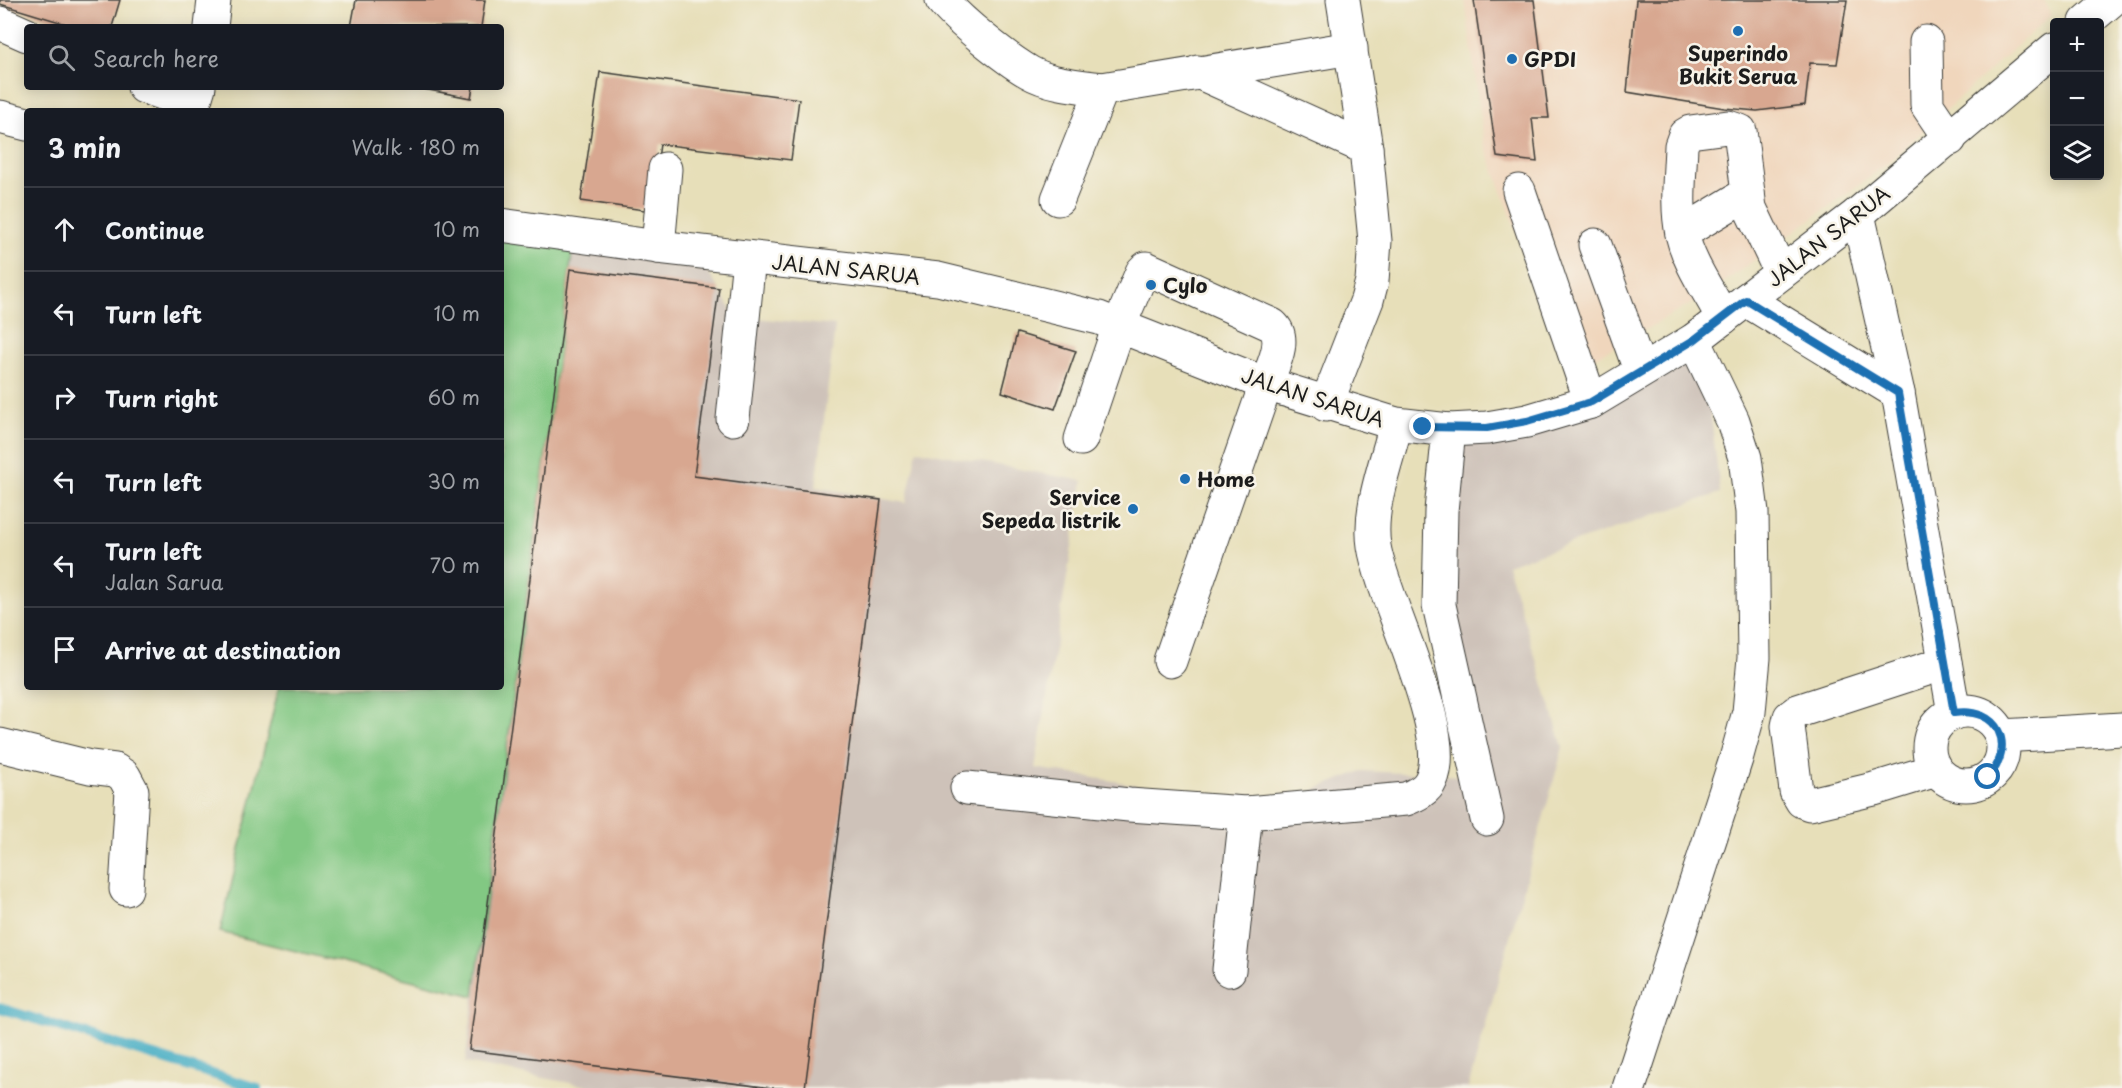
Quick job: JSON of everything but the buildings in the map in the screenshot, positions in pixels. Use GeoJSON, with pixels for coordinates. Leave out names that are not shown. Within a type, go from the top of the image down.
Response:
{"type":"FeatureCollection","features":[{"type":"Feature","properties":{"kind":"street"},"geometry":{"type":"LineString","coordinates":[[211,24],[214,0]]}},
{"type":"Feature","properties":{"kind":"street"},"geometry":{"type":"LineString","coordinates":[[942,0],[954,14],[1029,72],[1072,86],[1102,88],[1351,48]]}},
{"type":"Feature","properties":{"kind":"street"},"geometry":{"type":"LineString","coordinates":[[1326,405],[1372,281],[1375,241],[1366,148],[1343,0]]}},
{"type":"Feature","properties":{"kind":"street"},"geometry":{"type":"LineString","coordinates":[[2091,18],[2112,0]]}},
{"type":"Feature","properties":{"kind":"street"},"geometry":{"type":"LineString","coordinates":[[0,23],[24,34]]}},
{"type":"Feature","properties":{"kind":"street"},"geometry":{"type":"LineString","coordinates":[[1926,42],[1927,105],[1950,139]]}},
{"type":"Feature","properties":{"kind":"street","name":"JALAN SARUA"},"geometry":{"type":"LineString","coordinates":[[504,225],[658,247],[938,279],[1025,299],[1119,326],[1266,384],[1326,405],[1396,424],[1449,430],[1487,428],[1527,421],[1591,402],[1640,370],[1694,340],[1858,214],[2050,53]]}},
{"type":"Feature","properties":{"kind":"street"},"geometry":{"type":"LineString","coordinates":[[1198,72],[1366,148]]}},
{"type":"Feature","properties":{"kind":"street"},"geometry":{"type":"LineString","coordinates":[[1058,199],[1102,88]]}},
{"type":"Feature","properties":{"kind":"street"},"geometry":{"type":"LineString","coordinates":[[152,90],[178,99],[196,97],[198,90]]}},
{"type":"Feature","properties":{"kind":"street"},"geometry":{"type":"LineString","coordinates":[[0,117],[24,123]]}},
{"type":"Feature","properties":{"kind":"street"},"geometry":{"type":"LineString","coordinates":[[1781,273],[1755,221],[1748,193],[1740,131],[1728,128],[1690,132],[1685,135],[1681,146],[1679,216],[1682,233],[1687,250],[1734,309],[1898,393]]}},
{"type":"Feature","properties":{"kind":"street"},"geometry":{"type":"LineString","coordinates":[[658,247],[665,169]]}},
{"type":"Feature","properties":{"kind":"street"},"geometry":{"type":"LineString","coordinates":[[1519,191],[1591,402]]}},
{"type":"Feature","properties":{"kind":"street"},"geometry":{"type":"LineString","coordinates":[[1682,233],[1748,193]]}},
{"type":"Feature","properties":{"kind":"street"},"geometry":{"type":"LineString","coordinates":[[1858,214],[1898,393],[1954,713]]}},
{"type":"Feature","properties":{"kind":"street"},"geometry":{"type":"LineString","coordinates":[[1595,245],[1640,370]]}},
{"type":"Feature","properties":{"kind":"street"},"geometry":{"type":"LineString","coordinates":[[733,419],[749,258]]}},
{"type":"Feature","properties":{"kind":"street"},"geometry":{"type":"LineString","coordinates":[[1081,439],[1119,326],[1142,272],[1146,268],[1276,328],[1279,342],[1266,384],[1170,661]]}},
{"type":"Feature","properties":{"kind":"street"},"geometry":{"type":"LineString","coordinates":[[1629,1088],[1736,759],[1749,711],[1754,658],[1752,512],[1745,458],[1733,421],[1694,340]]}},
{"type":"Feature","properties":{"kind":"street"},"geometry":{"type":"LineString","coordinates":[[967,788],[1129,805],[1246,813],[1406,799],[1421,792],[1431,780],[1434,745],[1431,722],[1374,546],[1374,514],[1396,424]]}},
{"type":"Feature","properties":{"kind":"street"},"geometry":{"type":"LineString","coordinates":[[1449,430],[1441,511],[1439,605],[1487,819]]}},
{"type":"Feature","properties":{"kind":"street"},"geometry":{"type":"LineString","coordinates":[[1936,770],[1874,789],[1810,804],[1802,801],[1796,790],[1788,726],[1790,717],[1798,711],[1945,663]]}},
{"type":"Feature","properties":{"kind":"street"},"geometry":{"type":"LineString","coordinates":[[1966,711],[1987,717],[2001,736],[2001,759],[1988,777],[1978,783],[1954,783],[1936,770],[1930,759],[1930,737],[1943,718],[1954,713],[1966,711]]}},
{"type":"Feature","properties":{"kind":"street"},"geometry":{"type":"LineString","coordinates":[[2001,736],[2122,729]]}},
{"type":"Feature","properties":{"kind":"street"},"geometry":{"type":"LineString","coordinates":[[0,745],[90,767],[116,770],[124,776],[132,790],[126,889]]}},
{"type":"Feature","properties":{"kind":"street"},"geometry":{"type":"LineString","coordinates":[[1229,970],[1246,813]]}},
{"type":"Feature","properties":{"kind":"shaded area"},"geometry":{"type":"Polygon","coordinates":[[[1465,0],[2044,0],[2051,15],[1882,168],[1705,296],[1568,373],[1484,142],[1465,0]]]}},
{"type":"Feature","properties":{"kind":"shaded area"},"geometry":{"type":"Polygon","coordinates":[[[573,246],[705,267],[735,316],[835,326],[816,487],[906,503],[917,450],[1083,481],[1035,768],[1270,807],[1362,771],[1481,777],[1442,595],[1461,434],[1703,346],[1720,493],[1507,565],[1563,747],[1468,1088],[597,1088],[465,1063],[573,246]]]}},
{"type":"Feature","properties":{"kind":"green space"},"geometry":{"type":"Polygon","coordinates":[[[504,233],[573,246],[474,996],[220,932],[278,690],[504,690],[504,233]]]}},
{"type":"Feature","properties":{"kind":"waterway"},"geometry":{"type":"LineString","coordinates":[[0,1008],[257,1088]]}},
{"type":"Feature","properties":{"kind":"place","name":"Superindo Bukit Serua"},"geometry":{"type":"Point","coordinates":[1738,31]}},
{"type":"Feature","properties":{"kind":"place","name":"GPDI"},"geometry":{"type":"Point","coordinates":[1512,59]}},
{"type":"Feature","properties":{"kind":"place","name":"Cylo"},"geometry":{"type":"Point","coordinates":[1151,285]}},
{"type":"Feature","properties":{"kind":"place","name":"Home"},"geometry":{"type":"Point","coordinates":[1185,479]}},
{"type":"Feature","properties":{"kind":"place","name":"Service Sepeda listrik"},"geometry":{"type":"Point","coordinates":[1133,509]}},
{"type":"Feature","properties":{"kind":"route"},"geometry":{"type":"LineString","coordinates":[[1423,427],[1449,430],[1487,428],[1527,421],[1591,402],[1640,370],[1669,356],[1694,340],[1746,300],[1846,360],[1898,393],[1954,713],[1966,711],[1987,717],[2001,736],[2003,747],[2001,759],[1988,777]]}}]}
